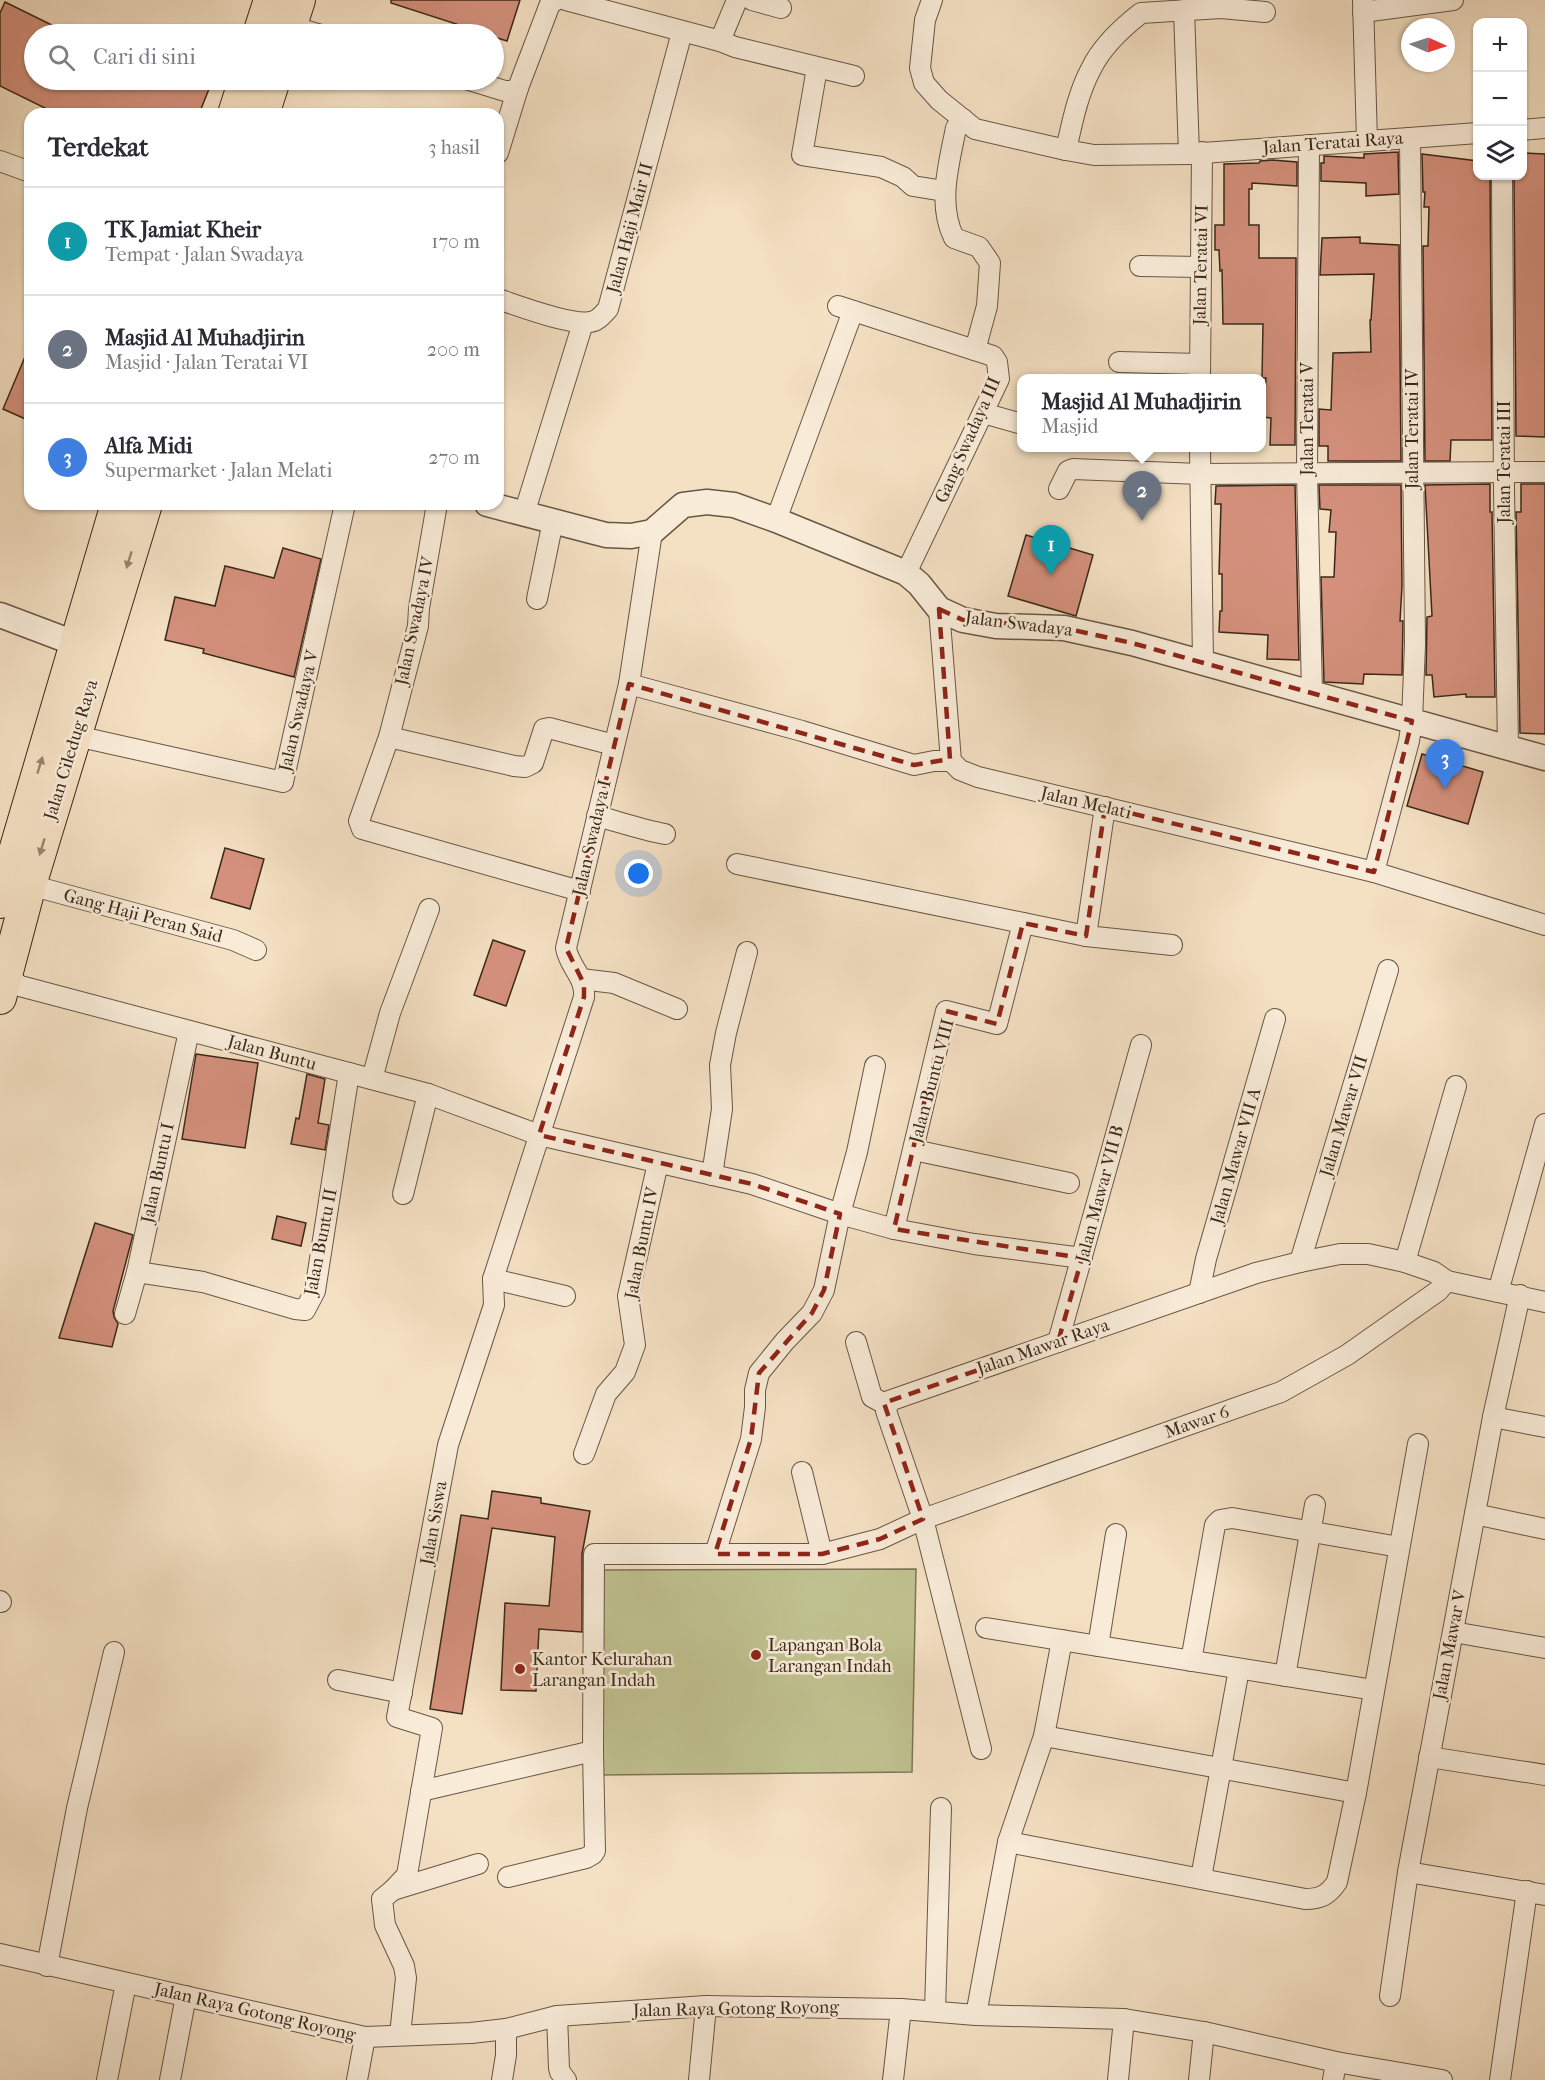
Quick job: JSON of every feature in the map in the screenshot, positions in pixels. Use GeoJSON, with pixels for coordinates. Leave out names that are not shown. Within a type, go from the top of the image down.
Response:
{"type":"FeatureCollection","features":[{"type":"Feature","properties":{"kind":"main road"},"geometry":{"type":"LineString","coordinates":[[236,108],[242,90]]}},
{"type":"Feature","properties":{"kind":"main road"},"geometry":{"type":"LineString","coordinates":[[265,108],[271,90]]}},
{"type":"Feature","properties":{"kind":"main road","name":"Jalan Ciledug Raya"},"geometry":{"type":"LineString","coordinates":[[0,902],[115,510]]}},
{"type":"Feature","properties":{"kind":"main road","name":"Jalan Ciledug Raya"},"geometry":{"type":"LineString","coordinates":[[2,981],[144,510]]}},
{"type":"Feature","properties":{"kind":"street"},"geometry":{"type":"LineString","coordinates":[[504,134],[549,4],[554,0]]}},
{"type":"Feature","properties":{"kind":"street"},"geometry":{"type":"LineString","coordinates":[[566,0],[854,76]]}},
{"type":"Feature","properties":{"kind":"street"},"geometry":{"type":"LineString","coordinates":[[720,41],[737,0]]}},
{"type":"Feature","properties":{"kind":"street"},"geometry":{"type":"LineString","coordinates":[[752,0],[781,8]]}},
{"type":"Feature","properties":{"kind":"street","name":"Jalan Teratai Raya"},"geometry":{"type":"LineString","coordinates":[[932,0],[925,20],[920,68],[924,83],[939,100],[975,129],[1094,155],[1196,153],[1473,133]]}},
{"type":"Feature","properties":{"kind":"street"},"geometry":{"type":"LineString","coordinates":[[1367,141],[1363,6],[1453,0]]}},
{"type":"Feature","properties":{"kind":"street"},"geometry":{"type":"LineString","coordinates":[[1066,150],[1072,123],[1091,69],[1102,51],[1132,19],[1141,13],[1221,8],[1265,12]]}},
{"type":"Feature","properties":{"kind":"street","name":"Jalan Teratai VI"},"geometry":{"type":"LineString","coordinates":[[1184,10],[1196,153],[1201,267],[1200,371]]}},
{"type":"Feature","properties":{"kind":"street","name":"Jalan Haji Mair II"},"geometry":{"type":"LineString","coordinates":[[584,323],[594,322],[608,309],[682,32]]}},
{"type":"Feature","properties":{"kind":"street"},"geometry":{"type":"LineString","coordinates":[[818,68],[801,155],[881,167],[903,177],[913,186],[944,191]]}},
{"type":"Feature","properties":{"kind":"street"},"geometry":{"type":"LineString","coordinates":[[504,90],[512,91],[518,88]]}},
{"type":"Feature","properties":{"kind":"street"},"geometry":{"type":"LineString","coordinates":[[963,119],[956,128],[944,191],[946,223],[954,238],[979,247],[990,263],[987,306],[975,350]]}},
{"type":"Feature","properties":{"kind":"street"},"geometry":{"type":"LineString","coordinates":[[1527,130],[1545,128]]}},
{"type":"Feature","properties":{"kind":"street","name":"Jalan Teratai IV"},"geometry":{"type":"LineString","coordinates":[[1410,138],[1415,644],[1412,721]]}},
{"type":"Feature","properties":{"kind":"street","name":"Jalan Teratai V"},"geometry":{"type":"LineString","coordinates":[[1309,145],[1307,473],[1312,693]]}},
{"type":"Feature","properties":{"kind":"street"},"geometry":{"type":"LineString","coordinates":[[0,161],[24,170]]}},
{"type":"Feature","properties":{"kind":"street","name":"Jalan Teratai III"},"geometry":{"type":"LineString","coordinates":[[1502,180],[1508,748]]}},
{"type":"Feature","properties":{"kind":"street"},"geometry":{"type":"LineString","coordinates":[[1140,266],[1201,267]]}},
{"type":"Feature","properties":{"kind":"street"},"geometry":{"type":"LineString","coordinates":[[504,301],[576,323],[584,323],[525,514]]}},
{"type":"Feature","properties":{"kind":"street","name":"Gang Swadaya III"},"geometry":{"type":"LineString","coordinates":[[776,519],[845,309],[993,356],[997,362],[999,380],[906,573]]}},
{"type":"Feature","properties":{"kind":"street"},"geometry":{"type":"LineString","coordinates":[[1119,362],[1200,371]]}},
{"type":"Feature","properties":{"kind":"street"},"geometry":{"type":"LineString","coordinates":[[983,413],[1017,423]]}},
{"type":"Feature","properties":{"kind":"street"},"geometry":{"type":"LineString","coordinates":[[1200,452],[1203,663]]}},
{"type":"Feature","properties":{"kind":"street"},"geometry":{"type":"LineString","coordinates":[[1059,489],[1068,471],[1073,469],[1200,474],[1545,472]]}},
{"type":"Feature","properties":{"kind":"street","name":"Jalan Swadaya"},"geometry":{"type":"LineString","coordinates":[[652,532],[682,505],[707,502],[734,504],[906,573],[919,584],[939,609],[963,620],[996,626],[1064,628],[1132,643],[1545,758]]}},
{"type":"Feature","properties":{"kind":"street"},"geometry":{"type":"LineString","coordinates":[[504,508],[606,535],[631,536],[652,532]]}},
{"type":"Feature","properties":{"kind":"street","name":"Jalan Swadaya V"},"geometry":{"type":"LineString","coordinates":[[76,735],[283,782],[344,510]]}},
{"type":"Feature","properties":{"kind":"street","name":"Jalan Swadaya IV"},"geometry":{"type":"LineString","coordinates":[[436,510],[418,626],[389,737],[359,822],[362,829],[580,891]]}},
{"type":"Feature","properties":{"kind":"street"},"geometry":{"type":"LineString","coordinates":[[537,599],[553,521]]}},
{"type":"Feature","properties":{"kind":"street","name":"Jalan Swadaya I"},"geometry":{"type":"LineString","coordinates":[[538,1135],[584,997],[584,984],[567,956],[566,948],[629,684],[652,532]]}},
{"type":"Feature","properties":{"kind":"street"},"geometry":{"type":"LineString","coordinates":[[629,684],[802,731],[914,765],[934,761],[951,761],[939,609]]}},
{"type":"Feature","properties":{"kind":"street"},"geometry":{"type":"LineString","coordinates":[[0,615],[77,644]]}},
{"type":"Feature","properties":{"kind":"street"},"geometry":{"type":"LineString","coordinates":[[1374,872],[1409,741],[1412,721]]}},
{"type":"Feature","properties":{"kind":"street"},"geometry":{"type":"LineString","coordinates":[[389,737],[525,767],[532,764],[544,729],[549,728],[614,745]]}},
{"type":"Feature","properties":{"kind":"street","name":"Jalan Melati"},"geometry":{"type":"LineString","coordinates":[[951,761],[960,770],[978,777],[1374,872],[1545,925]]}},
{"type":"Feature","properties":{"kind":"street"},"geometry":{"type":"LineString","coordinates":[[1086,936],[1105,807]]}},
{"type":"Feature","properties":{"kind":"street"},"geometry":{"type":"LineString","coordinates":[[597,816],[641,830],[665,834]]}},
{"type":"Feature","properties":{"kind":"street"},"geometry":{"type":"LineString","coordinates":[[737,864],[1086,936],[1172,945]]}},
{"type":"Feature","properties":{"kind":"street","name":"Gang Haji Peran Said"},"geometry":{"type":"LineString","coordinates":[[30,885],[233,940],[256,950]]}},
{"type":"Feature","properties":{"kind":"street"},"geometry":{"type":"LineString","coordinates":[[372,1079],[390,1013],[429,909]]}},
{"type":"Feature","properties":{"kind":"street","name":"Jalan Buntu VIII"},"geometry":{"type":"LineString","coordinates":[[894,1229],[946,1011],[997,1024],[1023,923]]}},
{"type":"Feature","properties":{"kind":"street"},"geometry":{"type":"LineString","coordinates":[[712,1175],[722,1109],[720,1065],[747,952]]}},
{"type":"Feature","properties":{"kind":"street","name":"Jalan Mawar VII"},"geometry":{"type":"LineString","coordinates":[[1300,1262],[1388,970]]}},
{"type":"Feature","properties":{"kind":"street"},"geometry":{"type":"LineString","coordinates":[[581,979],[614,983],[677,1009]]}},
{"type":"Feature","properties":{"kind":"street","name":"Jalan Buntu"},"geometry":{"type":"LineString","coordinates":[[2,981],[428,1094],[538,1135],[752,1184],[840,1214],[894,1229],[974,1244],[1082,1258]]}},
{"type":"Feature","properties":{"kind":"street","name":"Jalan Mawar VII A"},"geometry":{"type":"LineString","coordinates":[[1199,1293],[1206,1259],[1275,1019]]}},
{"type":"Feature","properties":{"kind":"street","name":"Jalan Buntu I"},"geometry":{"type":"LineString","coordinates":[[125,1314],[137,1272],[189,1031]]}},
{"type":"Feature","properties":{"kind":"street","name":"Jalan Mawar VII B"},"geometry":{"type":"LineString","coordinates":[[1058,1342],[1141,1045]]}},
{"type":"Feature","properties":{"kind":"street"},"geometry":{"type":"LineString","coordinates":[[716,1554],[751,1439],[755,1407],[754,1390],[759,1373],[812,1313],[824,1290],[876,1066]]}},
{"type":"Feature","properties":{"kind":"street","name":"Jalan Buntu II"},"geometry":{"type":"LineString","coordinates":[[137,1272],[203,1282],[305,1310],[315,1291],[349,1073]]}},
{"type":"Feature","properties":{"kind":"street"},"geometry":{"type":"LineString","coordinates":[[1405,1262],[1456,1086]]}},
{"type":"Feature","properties":{"kind":"street"},"geometry":{"type":"LineString","coordinates":[[403,1194],[428,1094]]}},
{"type":"Feature","properties":{"kind":"street"},"geometry":{"type":"LineString","coordinates":[[1498,1292],[1537,1185],[1545,1124]]}},
{"type":"Feature","properties":{"kind":"street","name":"Jalan Siswa"},"geometry":{"type":"LineString","coordinates":[[399,2035],[406,1978],[404,1966],[385,1925],[382,1899],[406,1875],[432,1728],[397,1717],[448,1445],[494,1305],[494,1279],[538,1135]]}},
{"type":"Feature","properties":{"kind":"street"},"geometry":{"type":"LineString","coordinates":[[914,1150],[1068,1184]]}},
{"type":"Feature","properties":{"kind":"street","name":"Jalan Buntu IV"},"geometry":{"type":"LineString","coordinates":[[584,1454],[606,1394],[625,1372],[635,1345],[628,1296],[658,1163]]}},
{"type":"Feature","properties":{"kind":"street","name":"Jalan Mawar Raya"},"geometry":{"type":"LineString","coordinates":[[887,1405],[890,1401],[1256,1273],[1341,1254],[1368,1254],[1405,1262],[1434,1272],[1447,1281],[1545,1302]]}},
{"type":"Feature","properties":{"kind":"street"},"geometry":{"type":"LineString","coordinates":[[494,1279],[565,1296]]}},
{"type":"Feature","properties":{"kind":"street","name":"Mawar 6"},"geometry":{"type":"LineString","coordinates":[[593,1751],[594,1554],[822,1554],[880,1539],[923,1518],[1281,1392],[1347,1355],[1438,1291],[1447,1281]]}},
{"type":"Feature","properties":{"kind":"street","name":"Jalan Mawar V"},"geometry":{"type":"LineString","coordinates":[[1390,1996],[1408,1872],[1429,1757],[1493,1417],[1520,1295]]}},
{"type":"Feature","properties":{"kind":"street"},"geometry":{"type":"LineString","coordinates":[[856,1342],[872,1397],[887,1405],[886,1411],[923,1518],[981,1749]]}},
{"type":"Feature","properties":{"kind":"street"},"geometry":{"type":"LineString","coordinates":[[1493,1417],[1545,1427]]}},
{"type":"Feature","properties":{"kind":"street"},"geometry":{"type":"LineString","coordinates":[[1008,1842],[1305,1899],[1319,1899],[1330,1893],[1337,1882],[1356,1793],[1418,1444]]}},
{"type":"Feature","properties":{"kind":"street"},"geometry":{"type":"LineString","coordinates":[[802,1472],[822,1554]]}},
{"type":"Feature","properties":{"kind":"street"},"geometry":{"type":"LineString","coordinates":[[1285,1676],[1315,1505]]}},
{"type":"Feature","properties":{"kind":"street"},"geometry":{"type":"LineString","coordinates":[[1475,1514],[1545,1529]]}},
{"type":"Feature","properties":{"kind":"street"},"geometry":{"type":"LineString","coordinates":[[1191,1661],[1215,1525],[1220,1520],[1232,1518],[1399,1547]]}},
{"type":"Feature","properties":{"kind":"street"},"geometry":{"type":"LineString","coordinates":[[1098,1646],[1116,1534]]}},
{"type":"Feature","properties":{"kind":"street"},"geometry":{"type":"LineString","coordinates":[[986,1628],[1374,1690]]}},
{"type":"Feature","properties":{"kind":"street"},"geometry":{"type":"LineString","coordinates":[[1453,1632],[1545,1648]]}},
{"type":"Feature","properties":{"kind":"street"},"geometry":{"type":"LineString","coordinates":[[976,2015],[1008,1842],[1044,1736],[1062,1640]]}},
{"type":"Feature","properties":{"kind":"street"},"geometry":{"type":"LineString","coordinates":[[47,1966],[77,1808],[114,1652]]}},
{"type":"Feature","properties":{"kind":"street"},"geometry":{"type":"LineString","coordinates":[[1202,1878],[1239,1669]]}},
{"type":"Feature","properties":{"kind":"street"},"geometry":{"type":"LineString","coordinates":[[338,1680],[402,1693]]}},
{"type":"Feature","properties":{"kind":"street"},"geometry":{"type":"LineString","coordinates":[[1044,1736],[1356,1793]]}},
{"type":"Feature","properties":{"kind":"street"},"geometry":{"type":"LineString","coordinates":[[421,1791],[593,1751],[595,1847],[593,1854],[586,1858],[508,1877]]}},
{"type":"Feature","properties":{"kind":"street"},"geometry":{"type":"LineString","coordinates":[[1429,1757],[1545,1775]]}},
{"type":"Feature","properties":{"kind":"street"},"geometry":{"type":"LineString","coordinates":[[935,2012],[940,1808]]}},
{"type":"Feature","properties":{"kind":"street"},"geometry":{"type":"LineString","coordinates":[[393,1890],[478,1864]]}},
{"type":"Feature","properties":{"kind":"street"},"geometry":{"type":"LineString","coordinates":[[1408,1872],[1536,1893],[1500,2080]]}},
{"type":"Feature","properties":{"kind":"street","name":"Jalan Raya Gotong Royong"},"geometry":{"type":"LineString","coordinates":[[0,1953],[47,1966],[365,2037],[471,2033],[506,2029],[557,2016],[706,2006],[901,2009],[976,2015],[1124,2019],[1204,2032],[1335,2071],[1442,2080]]}},
{"type":"Feature","properties":{"kind":"street"},"geometry":{"type":"LineString","coordinates":[[107,2080],[126,1983]]}},
{"type":"Feature","properties":{"kind":"street"},"geometry":{"type":"LineString","coordinates":[[170,2080],[186,1996]]}},
{"type":"Feature","properties":{"kind":"street"},"geometry":{"type":"LineString","coordinates":[[699,2080],[706,2006]]}},
{"type":"Feature","properties":{"kind":"street"},"geometry":{"type":"LineString","coordinates":[[893,2080],[901,2009]]}},
{"type":"Feature","properties":{"kind":"street"},"geometry":{"type":"LineString","coordinates":[[557,2016],[559,2068],[566,2080]]}},
{"type":"Feature","properties":{"kind":"street"},"geometry":{"type":"LineString","coordinates":[[1118,2080],[1124,2019]]}},
{"type":"Feature","properties":{"kind":"street"},"geometry":{"type":"LineString","coordinates":[[502,2080],[506,2055],[506,2029]]}},
{"type":"Feature","properties":{"kind":"street"},"geometry":{"type":"LineString","coordinates":[[1200,2080],[1204,2032]]}},
{"type":"Feature","properties":{"kind":"street"},"geometry":{"type":"LineString","coordinates":[[357,2080],[365,2037]]}},
{"type":"Feature","properties":{"kind":"highlighted area"},"geometry":{"type":"Polygon","coordinates":[[[939,609],[963,620],[1064,628],[1132,643],[1412,721],[1374,872],[1105,807],[1086,936],[1023,923],[997,1024],[946,1011],[894,1229],[1082,1258],[1058,1342],[884,1403],[923,1519],[880,1539],[822,1554],[715,1554],[751,1439],[759,1373],[812,1313],[824,1290],[840,1214],[752,1184],[539,1135],[584,997],[584,984],[566,948],[629,684],[914,765],[950,759],[939,609]]]}},
{"type":"Feature","properties":{"kind":"green space","name":"Lapangan Bola Larangan Indah"},"geometry":{"type":"Polygon","coordinates":[[[916,1569],[912,1772],[597,1775],[597,1570],[916,1569]]]}},
{"type":"Feature","properties":{"kind":"building"},"geometry":{"type":"Polygon","coordinates":[[[391,0],[520,0],[507,41],[504,40],[504,24],[456,24],[391,3],[391,0]]]}},
{"type":"Feature","properties":{"kind":"building"},"geometry":{"type":"Polygon","coordinates":[[[5,2],[50,24],[24,24],[24,90],[209,90],[201,108],[45,108],[0,86],[0,13],[5,2]]]}},
{"type":"Feature","properties":{"kind":"building"},"geometry":{"type":"Polygon","coordinates":[[[1398,152],[1399,194],[1366,196],[1366,183],[1321,181],[1321,163],[1324,163],[1324,156],[1364,158],[1364,154],[1398,152]]]}},
{"type":"Feature","properties":{"kind":"building"},"geometry":{"type":"Polygon","coordinates":[[[1527,153],[1545,154],[1545,437],[1516,436],[1514,180],[1527,180],[1527,153]]]}},
{"type":"Feature","properties":{"kind":"building"},"geometry":{"type":"Polygon","coordinates":[[[1422,154],[1473,160],[1473,180],[1490,180],[1492,440],[1451,440],[1450,461],[1425,461],[1423,246],[1428,246],[1429,207],[1424,207],[1425,192],[1423,192],[1422,154]]]}},
{"type":"Feature","properties":{"kind":"building"},"geometry":{"type":"Polygon","coordinates":[[[1260,161],[1297,162],[1297,186],[1252,183],[1252,189],[1249,189],[1249,225],[1259,225],[1259,258],[1296,258],[1295,445],[1270,445],[1271,418],[1266,417],[1266,374],[1262,374],[1263,324],[1223,324],[1222,270],[1220,271],[1219,250],[1215,250],[1215,225],[1224,225],[1224,164],[1259,163],[1260,161]]]}},
{"type":"Feature","properties":{"kind":"building"},"geometry":{"type":"Polygon","coordinates":[[[1360,237],[1360,243],[1399,245],[1401,461],[1328,461],[1328,446],[1319,446],[1319,409],[1331,410],[1333,353],[1371,352],[1370,320],[1374,274],[1320,275],[1322,238],[1360,237]]]}},
{"type":"Feature","properties":{"kind":"building"},"geometry":{"type":"Polygon","coordinates":[[[24,359],[24,418],[3,409],[24,359]]]}},
{"type":"Feature","properties":{"kind":"building"},"geometry":{"type":"Polygon","coordinates":[[[1490,484],[1495,697],[1466,697],[1466,694],[1434,697],[1432,675],[1426,675],[1427,617],[1432,616],[1425,485],[1490,484]]]}},
{"type":"Feature","properties":{"kind":"building"},"geometry":{"type":"Polygon","coordinates":[[[1521,484],[1545,484],[1545,734],[1520,733],[1516,512],[1521,512],[1521,484]]]}},
{"type":"Feature","properties":{"kind":"building"},"geometry":{"type":"Polygon","coordinates":[[[1295,485],[1299,660],[1267,659],[1268,635],[1219,632],[1220,611],[1222,611],[1222,574],[1219,574],[1221,504],[1215,504],[1216,486],[1295,485]]]}},
{"type":"Feature","properties":{"kind":"building"},"geometry":{"type":"Polygon","coordinates":[[[1319,485],[1401,485],[1402,675],[1364,674],[1363,684],[1324,682],[1321,577],[1334,577],[1336,532],[1329,532],[1331,510],[1320,509],[1319,485]]]}},
{"type":"Feature","properties":{"kind":"building"},"geometry":{"type":"Polygon","coordinates":[[[1026,535],[1093,555],[1076,616],[1008,596],[1026,535]]]}},
{"type":"Feature","properties":{"kind":"building"},"geometry":{"type":"Polygon","coordinates":[[[283,548],[321,559],[294,677],[203,653],[204,649],[165,640],[175,597],[215,606],[225,566],[274,578],[283,548]]]}},
{"type":"Feature","properties":{"kind":"building"},"geometry":{"type":"Polygon","coordinates":[[[1422,754],[1483,772],[1468,824],[1407,806],[1422,754]]]}},
{"type":"Feature","properties":{"kind":"building"},"geometry":{"type":"Polygon","coordinates":[[[225,848],[264,859],[250,909],[211,898],[225,848]]]}},
{"type":"Feature","properties":{"kind":"building"},"geometry":{"type":"Polygon","coordinates":[[[493,940],[525,951],[506,1006],[474,995],[493,940]]]}},
{"type":"Feature","properties":{"kind":"building"},"geometry":{"type":"Polygon","coordinates":[[[196,1054],[258,1063],[245,1148],[182,1139],[196,1054]]]}},
{"type":"Feature","properties":{"kind":"building"},"geometry":{"type":"Polygon","coordinates":[[[307,1074],[325,1079],[318,1123],[329,1125],[325,1150],[291,1144],[296,1118],[299,1119],[307,1074]]]}},
{"type":"Feature","properties":{"kind":"building"},"geometry":{"type":"Polygon","coordinates":[[[277,1216],[306,1223],[301,1246],[272,1239],[277,1216]]]}},
{"type":"Feature","properties":{"kind":"building"},"geometry":{"type":"Polygon","coordinates":[[[95,1223],[133,1235],[113,1311],[118,1324],[112,1347],[59,1338],[95,1223]]]}},
{"type":"Feature","properties":{"kind":"building"},"geometry":{"type":"Polygon","coordinates":[[[492,1491],[541,1498],[541,1503],[590,1511],[582,1554],[582,1632],[539,1629],[536,1691],[501,1690],[505,1603],[549,1606],[555,1537],[492,1528],[462,1714],[430,1709],[461,1515],[488,1519],[492,1491]]]}},
{"type":"Feature","properties":{"kind":"place","name":"Masjid Al Muhadjirin"},"geometry":{"type":"Point","coordinates":[1142,521]}},
{"type":"Feature","properties":{"kind":"place","name":"TK Jamiat Kheir"},"geometry":{"type":"Point","coordinates":[1051,575]}},
{"type":"Feature","properties":{"kind":"place","name":"Alfa Midi"},"geometry":{"type":"Point","coordinates":[1445,789]}},
{"type":"Feature","properties":{"kind":"place","name":"Lapangan Bola Larangan Indah"},"geometry":{"type":"Point","coordinates":[756,1655]}},
{"type":"Feature","properties":{"kind":"place","name":"Kantor Kelurahan Larangan Indah"},"geometry":{"type":"Point","coordinates":[520,1669]}}]}
